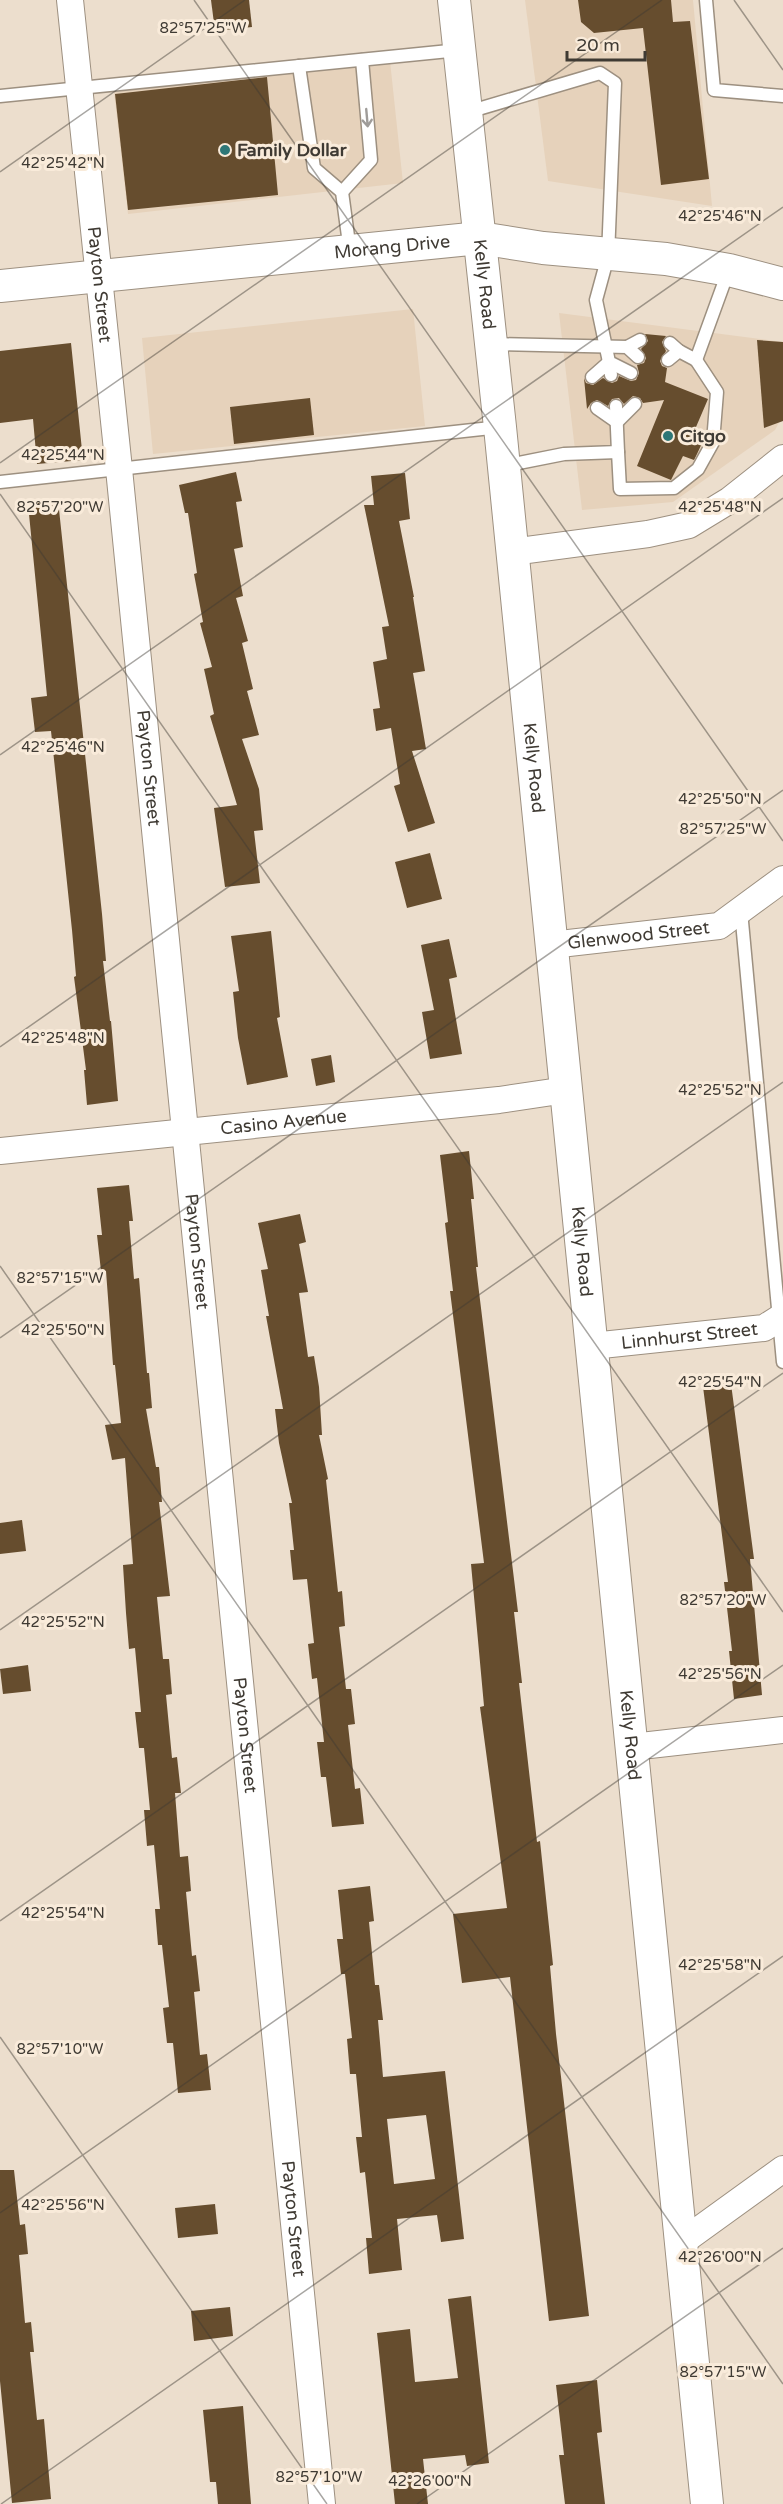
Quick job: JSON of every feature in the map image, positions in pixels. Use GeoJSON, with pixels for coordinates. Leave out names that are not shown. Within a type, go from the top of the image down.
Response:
{"type":"FeatureCollection","features":[{"type":"Feature","properties":{"kind":"street","name":"Payton Street"},"geometry":{"type":"LineString","coordinates":[[70,0],[322,2504]]}},
{"type":"Feature","properties":{"kind":"street","name":"Kelly Road"},"geometry":{"type":"LineString","coordinates":[[454,0],[492,344],[707,2504]]}},
{"type":"Feature","properties":{"kind":"street","name":"Morang Drive"},"geometry":{"type":"LineString","coordinates":[[0,286],[480,238],[608,256],[666,259],[729,270],[783,284]]}},
{"type":"Feature","properties":{"kind":"street"},"geometry":{"type":"LineString","coordinates":[[512,552],[648,534],[689,525],[730,500],[783,458]]}},
{"type":"Feature","properties":{"kind":"street","name":"Glenwood Street"},"geometry":{"type":"LineString","coordinates":[[551,945],[719,926],[783,879]]}},
{"type":"Feature","properties":{"kind":"street","name":"Casino Avenue"},"geometry":{"type":"LineString","coordinates":[[0,1150],[500,1100],[566,1090]]}},
{"type":"Feature","properties":{"kind":"street","name":"Linnhurst Street"},"geometry":{"type":"LineString","coordinates":[[592,1346],[764,1328],[781,1318]]}},
{"type":"Feature","properties":{"kind":"street"},"geometry":{"type":"LineString","coordinates":[[632,1746],[783,1730]]}},
{"type":"Feature","properties":{"kind":"street"},"geometry":{"type":"LineString","coordinates":[[682,2242],[783,2169]]}},
{"type":"Feature","properties":{"kind":"lane"},"geometry":{"type":"LineString","coordinates":[[706,0],[714,90],[783,96]]}},
{"type":"Feature","properties":{"kind":"lane"},"geometry":{"type":"LineString","coordinates":[[0,96],[460,50]]}},
{"type":"Feature","properties":{"kind":"lane"},"geometry":{"type":"LineString","coordinates":[[342,192],[371,160],[362,60]]}},
{"type":"Feature","properties":{"kind":"lane"},"geometry":{"type":"LineString","coordinates":[[299,66],[314,168],[342,192],[350,251]]}},
{"type":"Feature","properties":{"kind":"lane"},"geometry":{"type":"LineString","coordinates":[[466,112],[600,73],[615,83],[608,256],[596,300],[610,369]]}},
{"type":"Feature","properties":{"kind":"lane"},"geometry":{"type":"LineString","coordinates":[[696,360],[729,270]]}},
{"type":"Feature","properties":{"kind":"lane"},"geometry":{"type":"LineString","coordinates":[[492,344],[627,347],[640,340]]}},
{"type":"Feature","properties":{"kind":"lane"},"geometry":{"type":"LineString","coordinates":[[627,347],[638,357]]}},
{"type":"Feature","properties":{"kind":"lane"},"geometry":{"type":"LineString","coordinates":[[616,406],[621,489],[674,488],[698,470],[713,442],[717,392],[696,360],[675,347],[668,360]]}},
{"type":"Feature","properties":{"kind":"lane"},"geometry":{"type":"LineString","coordinates":[[592,377],[610,369],[631,373]]}},
{"type":"Feature","properties":{"kind":"lane"},"geometry":{"type":"LineString","coordinates":[[617,422],[635,404]]}},
{"type":"Feature","properties":{"kind":"lane"},"geometry":{"type":"LineString","coordinates":[[597,408],[617,422]]}},
{"type":"Feature","properties":{"kind":"lane"},"geometry":{"type":"LineString","coordinates":[[0,482],[500,427]]}},
{"type":"Feature","properties":{"kind":"lane"},"geometry":{"type":"LineString","coordinates":[[504,466],[564,454],[618,452]]}},
{"type":"Feature","properties":{"kind":"lane"},"geometry":{"type":"LineString","coordinates":[[741,911],[781,1318],[783,1362]]}},
{"type":"Feature","properties":{"kind":"shaded area"},"geometry":{"type":"Polygon","coordinates":[[[525,0],[693,0],[712,206],[548,181],[525,0]]]}},
{"type":"Feature","properties":{"kind":"shaded area"},"geometry":{"type":"Polygon","coordinates":[[[390,61],[403,183],[128,214],[114,92],[390,61]]]}},
{"type":"Feature","properties":{"kind":"shaded area"},"geometry":{"type":"Polygon","coordinates":[[[413,309],[425,426],[153,454],[142,338],[413,309]]]}},
{"type":"Feature","properties":{"kind":"shaded area"},"geometry":{"type":"Polygon","coordinates":[[[559,313],[783,342],[783,415],[775,430],[673,502],[582,510],[559,313]]]}},
{"type":"Feature","properties":{"kind":"building"},"geometry":{"type":"Polygon","coordinates":[[[211,0],[249,0],[252,27],[215,31],[211,0]]]}},
{"type":"Feature","properties":{"kind":"building"},"geometry":{"type":"Polygon","coordinates":[[[578,0],[671,0],[673,22],[690,21],[709,179],[661,185],[643,28],[594,33],[581,22],[578,0]]]}},
{"type":"Feature","properties":{"kind":"building"},"geometry":{"type":"Polygon","coordinates":[[[267,77],[278,195],[128,210],[115,94],[267,77]]]}},
{"type":"Feature","properties":{"kind":"building"},"geometry":{"type":"Polygon","coordinates":[[[645,334],[666,336],[662,342],[666,351],[660,361],[662,366],[667,368],[665,382],[708,399],[693,434],[704,439],[694,460],[683,456],[671,480],[637,466],[664,400],[643,403],[640,398],[633,396],[624,404],[619,398],[612,399],[608,406],[597,400],[587,409],[584,378],[586,383],[593,385],[603,378],[612,383],[617,381],[619,376],[631,381],[636,380],[639,373],[637,365],[644,363],[646,358],[641,349],[648,341],[645,334]]]}},
{"type":"Feature","properties":{"kind":"building"},"geometry":{"type":"Polygon","coordinates":[[[757,340],[783,342],[783,421],[764,428],[757,340]]]}},
{"type":"Feature","properties":{"kind":"building"},"geometry":{"type":"Polygon","coordinates":[[[71,343],[83,460],[37,464],[33,419],[0,423],[0,351],[71,343]]]}},
{"type":"Feature","properties":{"kind":"building"},"geometry":{"type":"Polygon","coordinates":[[[310,398],[314,435],[234,444],[230,407],[310,398]]]}},
{"type":"Feature","properties":{"kind":"building"},"geometry":{"type":"Polygon","coordinates":[[[236,472],[242,501],[236,502],[243,547],[234,549],[243,596],[236,598],[248,641],[242,643],[253,689],[247,691],[259,735],[242,739],[259,789],[263,830],[254,831],[260,883],[225,887],[214,808],[237,805],[210,716],[214,714],[204,669],[212,667],[200,623],[203,622],[194,574],[197,573],[188,513],[185,513],[179,485],[236,472]]]}},
{"type":"Feature","properties":{"kind":"building"},"geometry":{"type":"Polygon","coordinates":[[[405,473],[410,519],[399,521],[425,671],[413,673],[426,749],[412,751],[435,823],[408,832],[394,786],[400,784],[391,728],[376,731],[373,709],[380,708],[373,662],[387,659],[382,627],[389,626],[364,505],[374,505],[371,476],[405,473]]]}},
{"type":"Feature","properties":{"kind":"building"},"geometry":{"type":"Polygon","coordinates":[[[58,500],[102,914],[106,961],[103,961],[118,1101],[87,1105],[84,1070],[86,1070],[74,977],[76,976],[72,930],[51,731],[35,732],[31,698],[47,696],[28,504],[58,500]]]}},
{"type":"Feature","properties":{"kind":"building"},"geometry":{"type":"Polygon","coordinates":[[[430,853],[442,899],[407,908],[395,862],[430,853]]]}},
{"type":"Feature","properties":{"kind":"building"},"geometry":{"type":"Polygon","coordinates":[[[271,931],[280,1017],[277,1018],[288,1077],[247,1085],[238,1038],[233,992],[239,991],[231,936],[271,931]]]}},
{"type":"Feature","properties":{"kind":"building"},"geometry":{"type":"Polygon","coordinates":[[[449,939],[457,977],[449,979],[462,1054],[430,1059],[422,1012],[434,1010],[421,945],[449,939]]]}},
{"type":"Feature","properties":{"kind":"building"},"geometry":{"type":"Polygon","coordinates":[[[331,1055],[335,1082],[316,1086],[311,1059],[331,1055]]]}},
{"type":"Feature","properties":{"kind":"building"},"geometry":{"type":"Polygon","coordinates":[[[469,1151],[474,1199],[471,1199],[478,1267],[476,1267],[518,1612],[514,1612],[522,1683],[519,1683],[537,1842],[540,1841],[553,1965],[550,1966],[556,2034],[589,2316],[549,2321],[510,1977],[462,1983],[453,1914],[507,1908],[480,1707],[484,1706],[471,1564],[484,1563],[450,1291],[453,1291],[445,1223],[448,1222],[440,1155],[469,1151]]]}},
{"type":"Feature","properties":{"kind":"building"},"geometry":{"type":"Polygon","coordinates":[[[129,1185],[133,1221],[129,1221],[134,1279],[139,1278],[152,1408],[146,1409],[156,1467],[159,1467],[162,1502],[159,1502],[170,1596],[157,1597],[163,1659],[169,1659],[172,1694],[166,1695],[172,1758],[177,1757],[181,1793],[175,1793],[180,1857],[188,1856],[191,1891],[186,1892],[192,1956],[196,1955],[200,1991],[194,1992],[200,2055],[207,2054],[211,2090],[178,2093],[173,2043],[167,2043],[163,2008],[169,2007],[162,1945],[158,1945],[155,1909],[160,1909],[154,1845],[147,1846],[144,1810],[150,1810],[144,1748],[139,1748],[135,1712],[141,1712],[135,1648],[129,1649],[123,1565],[133,1564],[125,1458],[112,1460],[105,1425],[121,1423],[115,1365],[113,1365],[106,1271],[101,1271],[97,1235],[102,1235],[97,1188],[129,1185]]]}},
{"type":"Feature","properties":{"kind":"building"},"geometry":{"type":"Polygon","coordinates":[[[300,1214],[306,1242],[299,1244],[308,1292],[299,1293],[308,1357],[314,1356],[319,1387],[322,1435],[319,1435],[328,1479],[326,1480],[338,1592],[342,1591],[345,1626],[339,1627],[346,1689],[351,1689],[355,1724],[348,1725],[355,1789],[360,1788],[364,1824],[332,1827],[326,1777],[321,1777],[317,1742],[324,1742],[317,1678],[312,1679],[308,1644],[314,1643],[307,1579],[293,1580],[290,1550],[294,1550],[289,1503],[292,1503],[279,1443],[275,1409],[283,1409],[266,1316],[269,1316],[261,1270],[268,1269],[258,1223],[300,1214]]]}},
{"type":"Feature","properties":{"kind":"building"},"geometry":{"type":"Polygon","coordinates":[[[730,1376],[754,1559],[750,1559],[762,1695],[734,1699],[729,1651],[732,1651],[724,1582],[728,1582],[702,1379],[730,1376]]]}},
{"type":"Feature","properties":{"kind":"building"},"geometry":{"type":"Polygon","coordinates":[[[22,1520],[26,1551],[0,1554],[0,1523],[22,1520]]]}},
{"type":"Feature","properties":{"kind":"building"},"geometry":{"type":"Polygon","coordinates":[[[28,1665],[31,1691],[3,1694],[0,1669],[28,1665]]]}},
{"type":"Feature","properties":{"kind":"building"},"geometry":{"type":"Polygon","coordinates":[[[370,1886],[374,1921],[369,1922],[375,1985],[379,1985],[383,2020],[378,2020],[383,2077],[445,2071],[464,2239],[441,2242],[437,2215],[397,2219],[402,2270],[369,2274],[366,2238],[372,2238],[365,2172],[360,2173],[356,2137],[362,2137],[356,2074],[350,2074],[347,2039],[352,2038],[345,1974],[341,1974],[337,1939],[343,1939],[338,1890],[370,1886]],[[426,2115],[387,2119],[394,2184],[435,2179],[426,2115]]]}},
{"type":"Feature","properties":{"kind":"building"},"geometry":{"type":"Polygon","coordinates":[[[0,2170],[14,2170],[20,2225],[25,2224],[28,2254],[19,2255],[25,2323],[31,2322],[34,2352],[30,2352],[37,2420],[44,2419],[51,2499],[12,2503],[0,2381],[0,2170]]]}},
{"type":"Feature","properties":{"kind":"building"},"geometry":{"type":"Polygon","coordinates":[[[215,2204],[218,2234],[178,2238],[175,2208],[215,2204]]]}},
{"type":"Feature","properties":{"kind":"building"},"geometry":{"type":"Polygon","coordinates":[[[471,2296],[489,2463],[467,2466],[465,2455],[423,2459],[428,2504],[395,2504],[377,2333],[410,2329],[415,2382],[458,2378],[448,2299],[471,2296]]]}},
{"type":"Feature","properties":{"kind":"building"},"geometry":{"type":"Polygon","coordinates":[[[230,2307],[233,2336],[194,2341],[191,2311],[230,2307]]]}},
{"type":"Feature","properties":{"kind":"building"},"geometry":{"type":"Polygon","coordinates":[[[597,2380],[602,2432],[597,2433],[605,2504],[565,2504],[559,2455],[564,2455],[556,2385],[597,2380]]]}},
{"type":"Feature","properties":{"kind":"building"},"geometry":{"type":"Polygon","coordinates":[[[243,2406],[251,2504],[218,2504],[216,2482],[210,2482],[203,2410],[243,2406]]]}},
{"type":"Feature","properties":{"kind":"place","name":"Family Dollar"},"geometry":{"type":"Point","coordinates":[225,150]}},
{"type":"Feature","properties":{"kind":"place","name":"Citgo"},"geometry":{"type":"Point","coordinates":[668,436]}}]}
